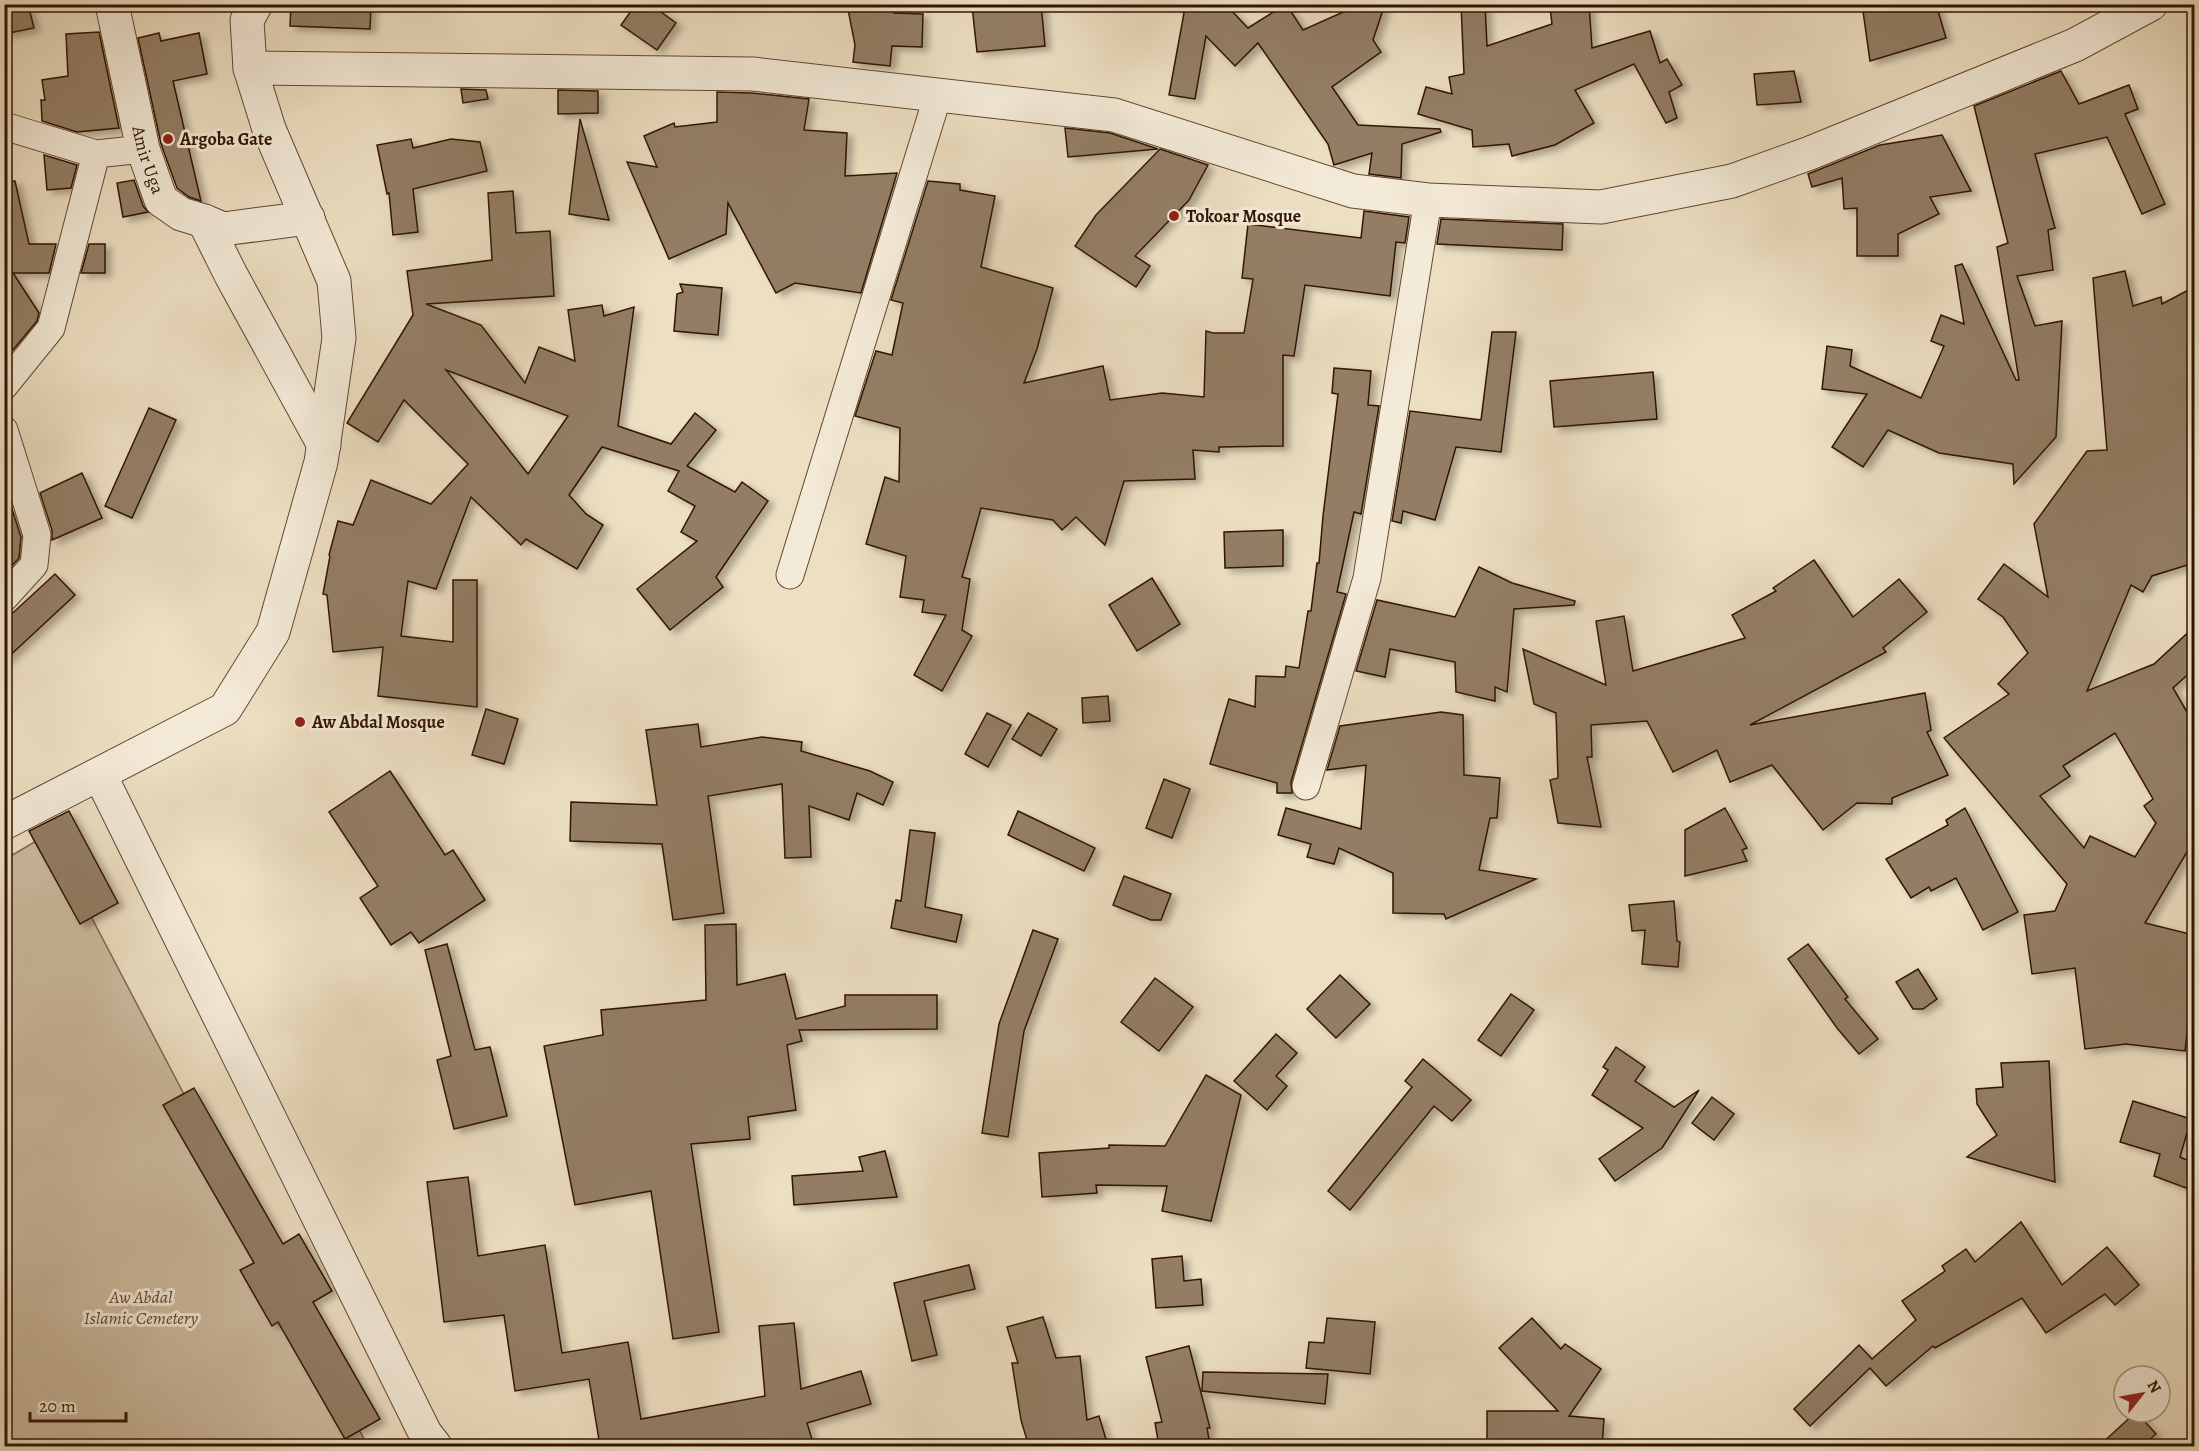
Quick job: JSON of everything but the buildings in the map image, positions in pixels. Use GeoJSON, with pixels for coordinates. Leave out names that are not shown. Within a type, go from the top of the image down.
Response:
{"type":"FeatureCollection","features":[{"type":"Feature","properties":{"kind":"street","name":"Amir Uga"},"geometry":{"type":"LineString","coordinates":[[112,4],[143,150],[161,200],[181,214],[204,220],[223,229],[308,218]]}},
{"type":"Feature","properties":{"kind":"street"},"geometry":{"type":"LineString","coordinates":[[4,823],[225,709],[273,632],[321,462],[339,338],[334,281],[269,129],[250,68],[247,20],[256,4]]}},
{"type":"Feature","properties":{"kind":"street"},"geometry":{"type":"LineString","coordinates":[[250,68],[753,74],[1113,115],[1353,190],[1428,200],[1601,207],[1732,181],[1810,153],[2075,45],[2151,4]]}},
{"type":"Feature","properties":{"kind":"street"},"geometry":{"type":"LineString","coordinates":[[790,575],[938,95]]}},
{"type":"Feature","properties":{"kind":"street"},"geometry":{"type":"LineString","coordinates":[[5,126],[96,154],[143,150]]}},
{"type":"Feature","properties":{"kind":"street"},"geometry":{"type":"LineString","coordinates":[[4,386],[51,328],[96,154]]}},
{"type":"Feature","properties":{"kind":"street"},"geometry":{"type":"LineString","coordinates":[[1306,786],[1367,578],[1428,200]]}},
{"type":"Feature","properties":{"kind":"street"},"geometry":{"type":"LineString","coordinates":[[204,220],[231,275],[324,445]]}},
{"type":"Feature","properties":{"kind":"street"},"geometry":{"type":"LineString","coordinates":[[4,430],[37,535],[34,565],[4,598]]}},
{"type":"Feature","properties":{"kind":"street"},"geometry":{"type":"LineString","coordinates":[[100,775],[425,1442]]}},
{"type":"Feature","properties":{"kind":"green space","name":"Aw Abdal Islamic Cemetery"},"geometry":{"type":"Polygon","coordinates":[[[48,834],[364,1439],[361,1446],[5,1446],[4,860],[48,834]]]}},
{"type":"Feature","properties":{"kind":"place","name":"Argoba Gate"},"geometry":{"type":"Point","coordinates":[168,139]}},
{"type":"Feature","properties":{"kind":"place","name":"Tokoar Mosque"},"geometry":{"type":"Point","coordinates":[1174,216]}},
{"type":"Feature","properties":{"kind":"place","name":"Aw Abdal Mosque"},"geometry":{"type":"Point","coordinates":[300,722]}}]}
